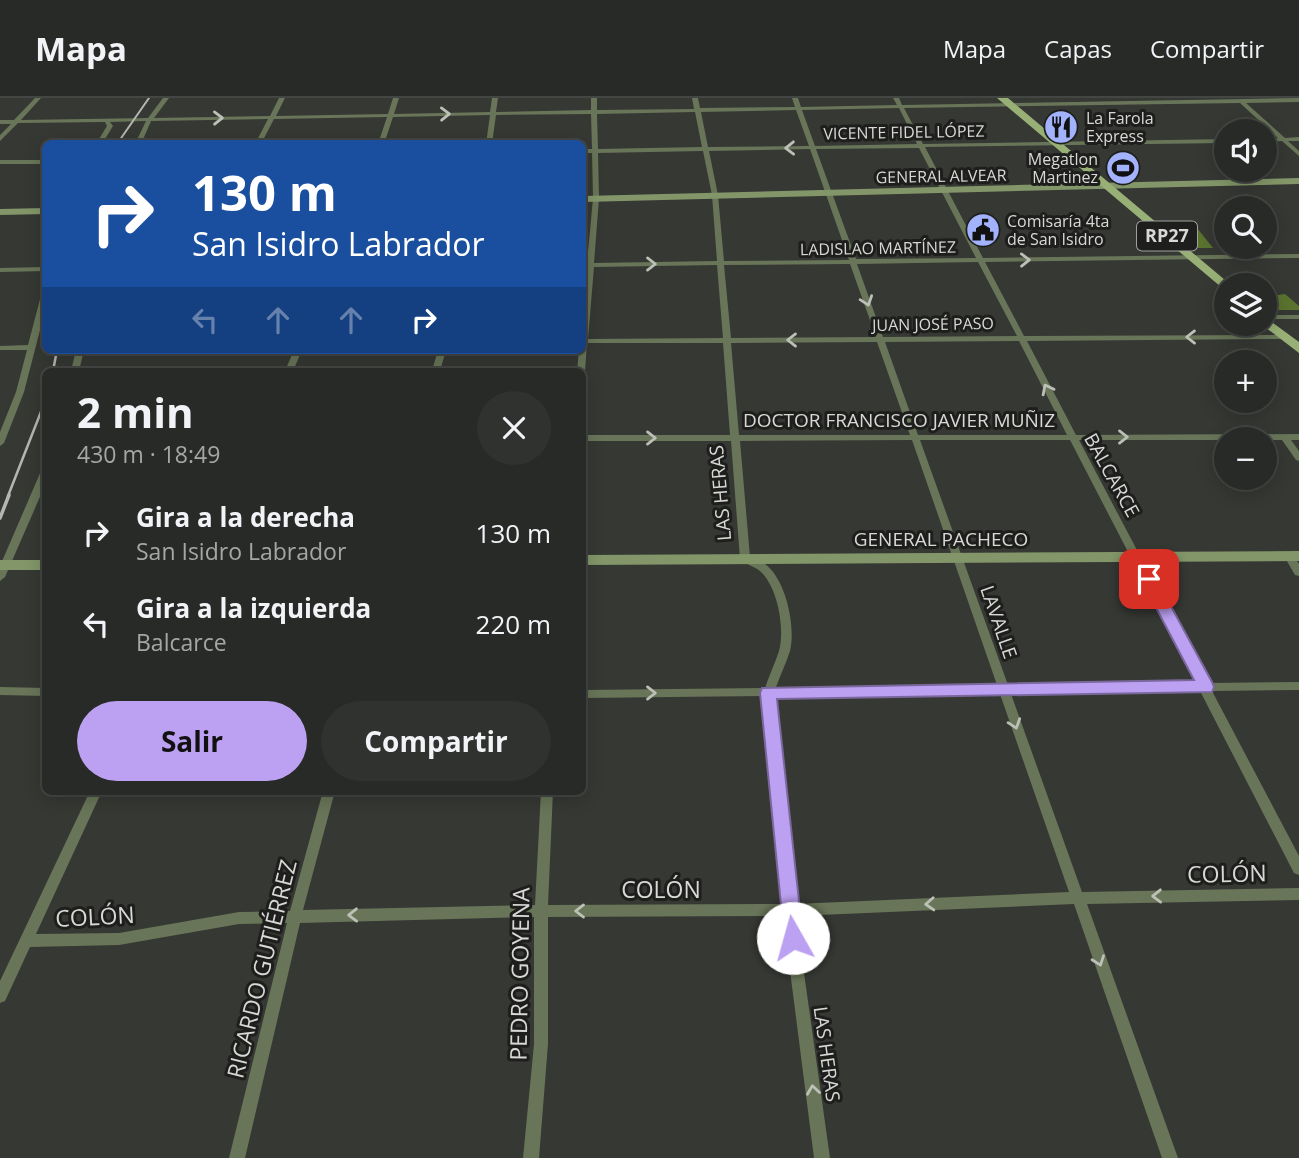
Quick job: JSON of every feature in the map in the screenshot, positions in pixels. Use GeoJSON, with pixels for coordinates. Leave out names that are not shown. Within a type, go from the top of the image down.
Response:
{"type":"FeatureCollection","features":[{"type":"Feature","properties":{"kind":"main road","name":"RP27"},"geometry":{"type":"LineString","coordinates":[[1005,101],[1214,277]]}},
{"type":"Feature","properties":{"kind":"main road"},"geometry":{"type":"LineString","coordinates":[[1277,330],[1299,349]]}},
{"type":"Feature","properties":{"kind":"street"},"geometry":{"type":"LineString","coordinates":[[0,139],[38,98]]}},
{"type":"Feature","properties":{"kind":"street"},"geometry":{"type":"LineString","coordinates":[[140,140],[149,120],[166,98]]}},
{"type":"Feature","properties":{"kind":"street"},"geometry":{"type":"LineString","coordinates":[[260,140],[282,98]]}},
{"type":"Feature","properties":{"kind":"street"},"geometry":{"type":"LineString","coordinates":[[382,140],[396,98]]}},
{"type":"Feature","properties":{"kind":"street"},"geometry":{"type":"LineString","coordinates":[[490,140],[495,98]]}},
{"type":"Feature","properties":{"kind":"street"},"geometry":{"type":"LineString","coordinates":[[586,284],[596,198],[594,98]]}},
{"type":"Feature","properties":{"kind":"street","name":"LAS HERAS"},"geometry":{"type":"LineString","coordinates":[[695,98],[715,195],[746,559],[762,567],[772,578],[781,598],[785,619],[785,649],[768,693],[789,911],[822,1158]]}},
{"type":"Feature","properties":{"kind":"street"},"geometry":{"type":"LineString","coordinates":[[1020,104],[1026,98]]}},
{"type":"Feature","properties":{"kind":"street"},"geometry":{"type":"LineString","coordinates":[[1240,99],[1299,154]]}},
{"type":"Feature","properties":{"kind":"street"},"geometry":{"type":"LineString","coordinates":[[0,122],[697,110],[797,103],[1005,101],[1020,104],[1299,100]]}},
{"type":"Feature","properties":{"kind":"street","name":"BALCARCE"},"geometry":{"type":"LineString","coordinates":[[898,102],[1071,438],[1206,687],[1299,869]]}},
{"type":"Feature","properties":{"kind":"street","name":"LAVALLE"},"geometry":{"type":"LineString","coordinates":[[797,103],[1170,1158]]}},
{"type":"Feature","properties":{"kind":"street"},"geometry":{"type":"LineString","coordinates":[[101,140],[110,126],[107,121]]}},
{"type":"Feature","properties":{"kind":"street"},"geometry":{"type":"LineString","coordinates":[[1277,139],[1299,139]]}},
{"type":"Feature","properties":{"kind":"street","name":"VICENTE FIDEL LÓPEZ"},"geometry":{"type":"LineString","coordinates":[[586,151],[1214,141]]}},
{"type":"Feature","properties":{"kind":"street"},"geometry":{"type":"LineString","coordinates":[[0,162],[42,162]]}},
{"type":"Feature","properties":{"kind":"street","name":"GENERAL ALVEAR"},"geometry":{"type":"LineString","coordinates":[[586,199],[1299,181]]}},
{"type":"Feature","properties":{"kind":"street"},"geometry":{"type":"LineString","coordinates":[[0,212],[42,211]]}},
{"type":"Feature","properties":{"kind":"street","name":"LADISLAO MARTÍNEZ"},"geometry":{"type":"LineString","coordinates":[[587,265],[1299,256]]}},
{"type":"Feature","properties":{"kind":"street"},"geometry":{"type":"LineString","coordinates":[[0,270],[42,269]]}},
{"type":"Feature","properties":{"kind":"street"},"geometry":{"type":"LineString","coordinates":[[0,443],[20,392],[42,306]]}},
{"type":"Feature","properties":{"kind":"street"},"geometry":{"type":"LineString","coordinates":[[1277,318],[1299,317]]}},
{"type":"Feature","properties":{"kind":"street","name":"JUAN JOSÉ PASO"},"geometry":{"type":"LineString","coordinates":[[586,341],[1284,337]]}},
{"type":"Feature","properties":{"kind":"street"},"geometry":{"type":"LineString","coordinates":[[0,348],[32,347]]}},
{"type":"Feature","properties":{"kind":"street"},"geometry":{"type":"LineString","coordinates":[[1285,437],[1299,458]]}},
{"type":"Feature","properties":{"kind":"street","name":"DOCTOR FRANCISCO JAVIER MUÑIZ"},"geometry":{"type":"LineString","coordinates":[[586,438],[1299,437]]}},
{"type":"Feature","properties":{"kind":"street"},"geometry":{"type":"LineString","coordinates":[[42,480],[2,569],[42,565]]}},
{"type":"Feature","properties":{"kind":"street"},"geometry":{"type":"LineString","coordinates":[[1294,556],[1299,572]]}},
{"type":"Feature","properties":{"kind":"street","name":"GENERAL PACHECO"},"geometry":{"type":"LineString","coordinates":[[586,561],[1294,556]]}},
{"type":"Feature","properties":{"kind":"street"},"geometry":{"type":"LineString","coordinates":[[586,694],[1299,686]]}},
{"type":"Feature","properties":{"kind":"street"},"geometry":{"type":"LineString","coordinates":[[0,691],[42,692]]}},
{"type":"Feature","properties":{"kind":"street"},"geometry":{"type":"LineString","coordinates":[[0,996],[94,795]]}},
{"type":"Feature","properties":{"kind":"street","name":"RICARDO GUTIÉRREZ"},"geometry":{"type":"LineString","coordinates":[[237,1158],[295,916],[328,795]]}},
{"type":"Feature","properties":{"kind":"street","name":"PEDRO GOYENA"},"geometry":{"type":"LineString","coordinates":[[531,1158],[541,1044],[541,911],[547,795]]}},
{"type":"Feature","properties":{"kind":"street","name":"COLÓN"},"geometry":{"type":"LineString","coordinates":[[25,941],[119,939],[239,918],[541,911],[789,911],[1076,898],[1299,894]]}},
{"type":"Feature","properties":{"kind":"building"},"geometry":{"type":"Polygon","coordinates":[[[1165,222],[1193,223],[1213,248],[1197,248],[1165,222]]]}},
{"type":"Feature","properties":{"kind":"building"},"geometry":{"type":"Polygon","coordinates":[[[1285,294],[1299,306],[1299,310],[1278,310],[1277,295],[1285,294]]]}},
{"type":"Feature","properties":{"kind":"railway"},"geometry":{"type":"LineString","coordinates":[[120,140],[149,98]]}},
{"type":"Feature","properties":{"kind":"railway"},"geometry":{"type":"LineString","coordinates":[[54,368],[56,354]]}},
{"type":"Feature","properties":{"kind":"railway"},"geometry":{"type":"LineString","coordinates":[[8,496],[42,409]]}},
{"type":"Feature","properties":{"kind":"railway"},"geometry":{"type":"LineString","coordinates":[[0,518],[9,495]]}},
{"type":"Feature","properties":{"kind":"place","name":"La Farola Express"},"geometry":{"type":"Point","coordinates":[1061,127]}},
{"type":"Feature","properties":{"kind":"place","name":"Megatlon Martinez"},"geometry":{"type":"Point","coordinates":[1123,168]}},
{"type":"Feature","properties":{"kind":"place","name":"Comisaría 4ta de San Isidro"},"geometry":{"type":"Point","coordinates":[983,230]}},
{"type":"Feature","properties":{"kind":"route"},"geometry":{"type":"LineString","coordinates":[[793,938],[768,693],[1206,687],[1149,579]]}}]}
